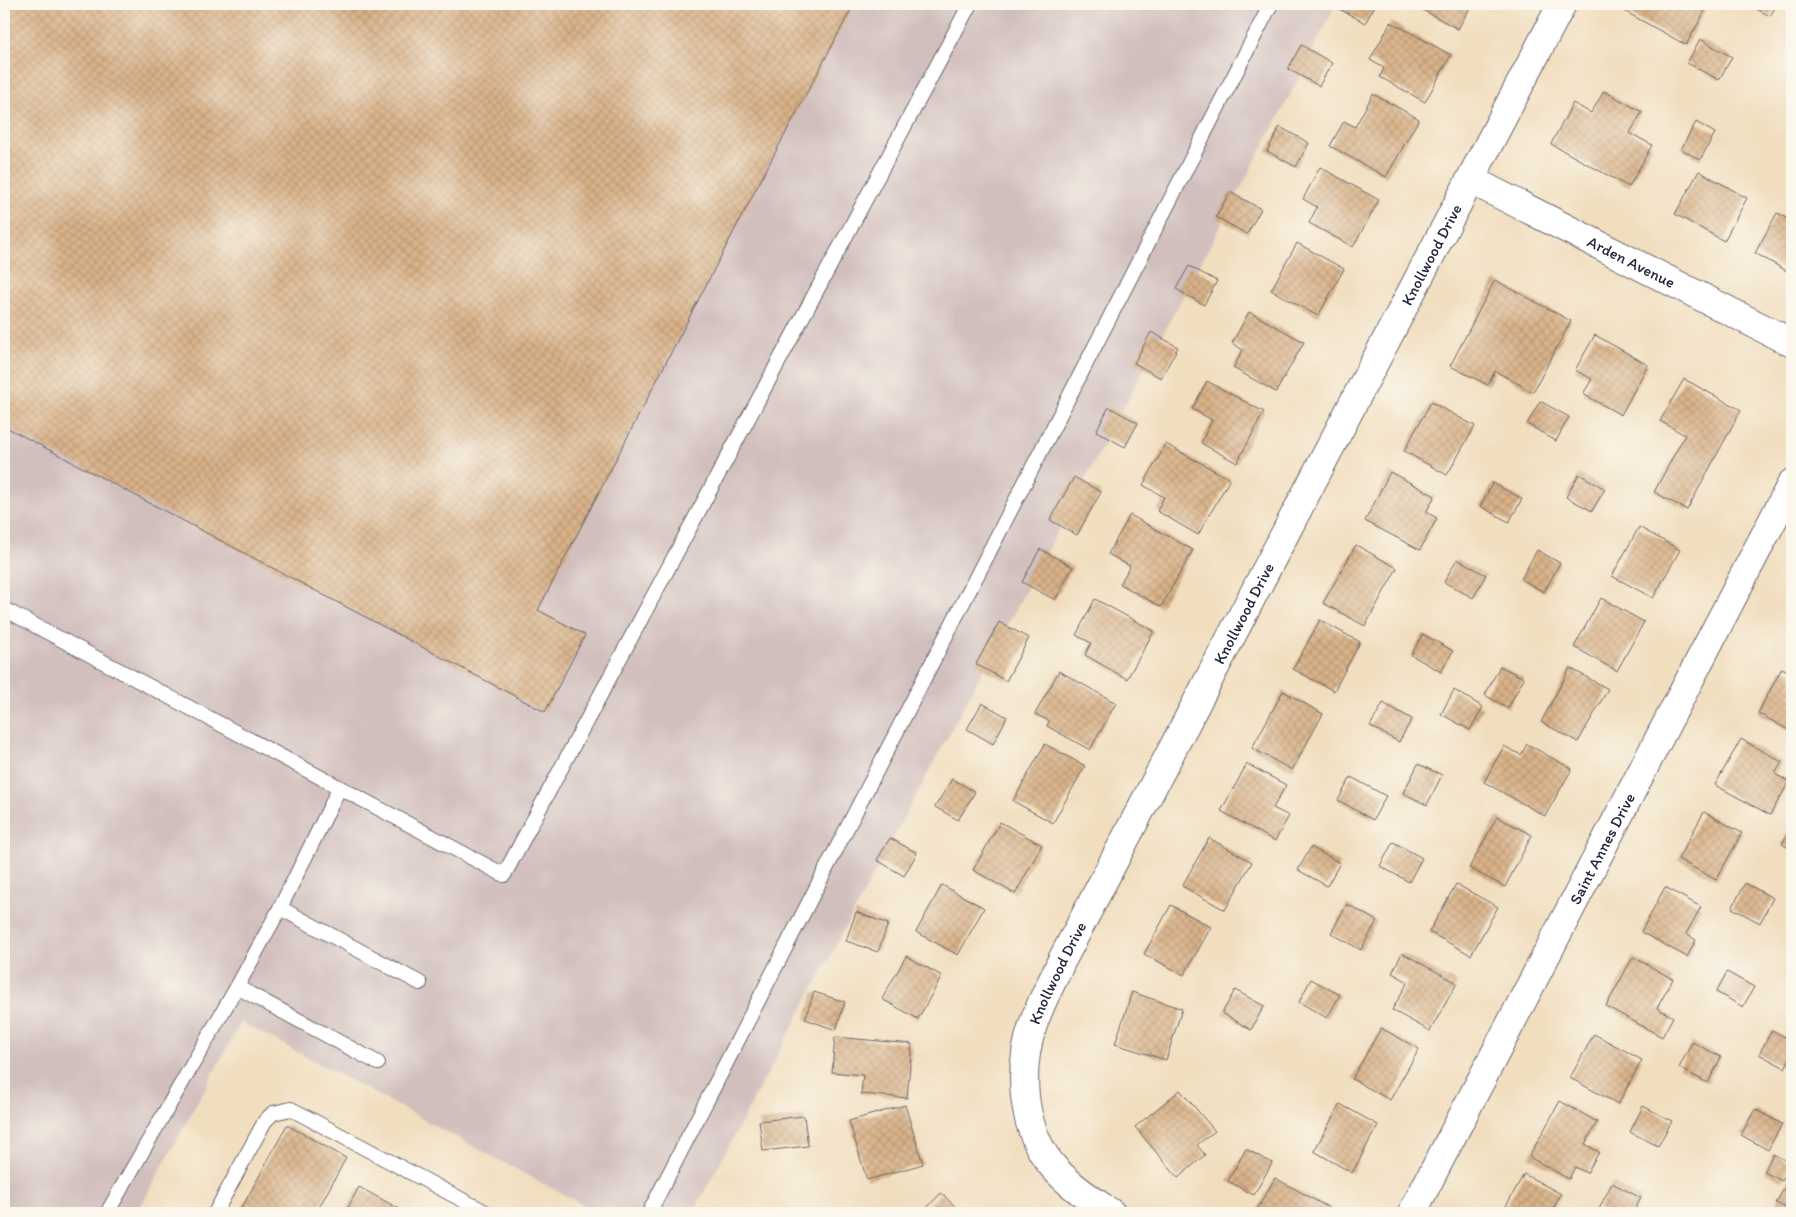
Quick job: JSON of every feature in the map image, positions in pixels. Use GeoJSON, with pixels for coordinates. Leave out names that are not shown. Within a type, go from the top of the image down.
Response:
{"type":"FeatureCollection","features":[{"type":"Feature","properties":{"kind":"street","name":"Knollwood Drive"},"geometry":{"type":"LineString","coordinates":[[1111,1213],[1076,1190],[1050,1163],[1035,1137],[1027,1105],[1023,1071],[1033,1025],[1061,962],[1562,4]]}},
{"type":"Feature","properties":{"kind":"street","name":"Arden Avenue"},"geometry":{"type":"LineString","coordinates":[[1471,180],[1792,343]]}},
{"type":"Feature","properties":{"kind":"street","name":"Saint Annes Drive"},"geometry":{"type":"LineString","coordinates":[[1412,1213],[1792,483]]}},
{"type":"Feature","properties":{"kind":"lane"},"geometry":{"type":"LineString","coordinates":[[4,609],[504,876],[970,4]]}},
{"type":"Feature","properties":{"kind":"lane"},"geometry":{"type":"LineString","coordinates":[[649,1213],[1271,4]]}},
{"type":"Feature","properties":{"kind":"lane"},"geometry":{"type":"LineString","coordinates":[[107,1213],[237,987],[280,908],[339,789]]}},
{"type":"Feature","properties":{"kind":"lane"},"geometry":{"type":"LineString","coordinates":[[280,908],[420,984]]}},
{"type":"Feature","properties":{"kind":"lane"},"geometry":{"type":"LineString","coordinates":[[237,987],[378,1063]]}},
{"type":"Feature","properties":{"kind":"lane"},"geometry":{"type":"LineString","coordinates":[[215,1213],[265,1121],[273,1113],[291,1110],[487,1213]]}},
{"type":"Feature","properties":{"kind":"shaded area"},"geometry":{"type":"Polygon","coordinates":[[[4,4],[1336,4],[1284,107],[693,1213],[598,1213],[241,1022],[137,1213],[4,1213],[4,4]]]}},
{"type":"Feature","properties":{"kind":"building"},"geometry":{"type":"Polygon","coordinates":[[[4,4],[854,4],[748,204],[538,610],[585,635],[545,712],[4,426],[4,4]]]}},
{"type":"Feature","properties":{"kind":"building"},"geometry":{"type":"Polygon","coordinates":[[[1338,4],[1376,4],[1365,23],[1336,7],[1338,4]]]}},
{"type":"Feature","properties":{"kind":"building"},"geometry":{"type":"Polygon","coordinates":[[[1412,4],[1472,4],[1458,29],[1412,4]]]}},
{"type":"Feature","properties":{"kind":"building"},"geometry":{"type":"Polygon","coordinates":[[[1631,4],[1709,4],[1686,45],[1626,12],[1631,4]]]}},
{"type":"Feature","properties":{"kind":"building"},"geometry":{"type":"Polygon","coordinates":[[[1747,4],[1777,4],[1770,16],[1747,4]]]}},
{"type":"Feature","properties":{"kind":"building"},"geometry":{"type":"Polygon","coordinates":[[[1391,22],[1451,55],[1425,102],[1380,77],[1384,68],[1370,60],[1391,22]]]}},
{"type":"Feature","properties":{"kind":"building"},"geometry":{"type":"Polygon","coordinates":[[[1700,39],[1732,57],[1719,80],[1687,63],[1700,39]]]}},
{"type":"Feature","properties":{"kind":"building"},"geometry":{"type":"Polygon","coordinates":[[[1301,45],[1332,63],[1319,86],[1288,69],[1301,45]]]}},
{"type":"Feature","properties":{"kind":"building"},"geometry":{"type":"Polygon","coordinates":[[[1604,91],[1642,112],[1630,133],[1652,145],[1629,187],[1551,144],[1573,103],[1591,113],[1604,91]]]}},
{"type":"Feature","properties":{"kind":"building"},"geometry":{"type":"Polygon","coordinates":[[[1373,94],[1419,119],[1386,177],[1330,146],[1344,121],[1355,127],[1373,94]]]}},
{"type":"Feature","properties":{"kind":"building"},"geometry":{"type":"Polygon","coordinates":[[[1696,122],[1715,133],[1700,160],[1681,149],[1696,122]]]}},
{"type":"Feature","properties":{"kind":"building"},"geometry":{"type":"Polygon","coordinates":[[[1280,127],[1309,143],[1296,167],[1267,151],[1280,127]]]}},
{"type":"Feature","properties":{"kind":"building"},"geometry":{"type":"Polygon","coordinates":[[[1320,167],[1379,200],[1353,247],[1309,223],[1317,207],[1303,199],[1320,167]]]}},
{"type":"Feature","properties":{"kind":"building"},"geometry":{"type":"Polygon","coordinates":[[[1699,171],[1747,198],[1724,241],[1675,214],[1699,171]]]}},
{"type":"Feature","properties":{"kind":"building"},"geometry":{"type":"Polygon","coordinates":[[[1230,192],[1261,209],[1247,234],[1216,217],[1230,192]]]}},
{"type":"Feature","properties":{"kind":"building"},"geometry":{"type":"Polygon","coordinates":[[[1777,213],[1792,221],[1792,274],[1755,253],[1777,213]]]}},
{"type":"Feature","properties":{"kind":"building"},"geometry":{"type":"Polygon","coordinates":[[[1297,243],[1344,269],[1318,316],[1271,290],[1297,243]]]}},
{"type":"Feature","properties":{"kind":"building"},"geometry":{"type":"Polygon","coordinates":[[[1189,266],[1217,281],[1204,305],[1176,289],[1189,266]]]}},
{"type":"Feature","properties":{"kind":"building"},"geometry":{"type":"Polygon","coordinates":[[[1495,280],[1571,321],[1533,392],[1495,371],[1488,385],[1450,366],[1495,280]]]}},
{"type":"Feature","properties":{"kind":"building"},"geometry":{"type":"Polygon","coordinates":[[[1249,312],[1304,342],[1276,392],[1233,368],[1243,350],[1232,343],[1249,312]]]}},
{"type":"Feature","properties":{"kind":"building"},"geometry":{"type":"Polygon","coordinates":[[[1151,332],[1178,347],[1161,378],[1134,363],[1151,332]]]}},
{"type":"Feature","properties":{"kind":"building"},"geometry":{"type":"Polygon","coordinates":[[[1595,335],[1648,365],[1621,415],[1583,394],[1592,379],[1575,370],[1595,335]]]}},
{"type":"Feature","properties":{"kind":"building"},"geometry":{"type":"Polygon","coordinates":[[[1684,379],[1741,410],[1687,510],[1654,492],[1685,435],[1660,421],[1684,379]]]}},
{"type":"Feature","properties":{"kind":"building"},"geometry":{"type":"Polygon","coordinates":[[[1207,381],[1264,412],[1237,463],[1201,443],[1212,420],[1192,409],[1207,381]]]}},
{"type":"Feature","properties":{"kind":"building"},"geometry":{"type":"Polygon","coordinates":[[[1540,401],[1569,417],[1556,441],[1527,424],[1540,401]]]}},
{"type":"Feature","properties":{"kind":"building"},"geometry":{"type":"Polygon","coordinates":[[[1431,402],[1475,426],[1447,475],[1404,451],[1431,402]]]}},
{"type":"Feature","properties":{"kind":"building"},"geometry":{"type":"Polygon","coordinates":[[[1109,407],[1138,423],[1125,447],[1096,431],[1109,407]]]}},
{"type":"Feature","properties":{"kind":"building"},"geometry":{"type":"Polygon","coordinates":[[[1166,444],[1230,479],[1198,535],[1157,511],[1164,497],[1143,485],[1166,444]]]}},
{"type":"Feature","properties":{"kind":"building"},"geometry":{"type":"Polygon","coordinates":[[[1390,472],[1435,496],[1426,512],[1437,518],[1420,550],[1365,521],[1390,472]]]}},
{"type":"Feature","properties":{"kind":"building"},"geometry":{"type":"Polygon","coordinates":[[[1579,474],[1605,489],[1592,511],[1566,497],[1579,474]]]}},
{"type":"Feature","properties":{"kind":"building"},"geometry":{"type":"Polygon","coordinates":[[[1074,477],[1101,492],[1077,535],[1050,520],[1074,477]]]}},
{"type":"Feature","properties":{"kind":"building"},"geometry":{"type":"Polygon","coordinates":[[[1493,483],[1522,499],[1509,522],[1480,506],[1493,483]]]}},
{"type":"Feature","properties":{"kind":"building"},"geometry":{"type":"Polygon","coordinates":[[[1130,515],[1193,550],[1161,607],[1120,584],[1130,566],[1108,554],[1130,515]]]}},
{"type":"Feature","properties":{"kind":"building"},"geometry":{"type":"Polygon","coordinates":[[[1639,527],[1680,550],[1653,598],[1612,576],[1639,527]]]}},
{"type":"Feature","properties":{"kind":"building"},"geometry":{"type":"Polygon","coordinates":[[[1356,545],[1397,568],[1365,626],[1323,603],[1356,545]]]}},
{"type":"Feature","properties":{"kind":"building"},"geometry":{"type":"Polygon","coordinates":[[[1040,549],[1073,567],[1055,600],[1022,582],[1040,549]]]}},
{"type":"Feature","properties":{"kind":"building"},"geometry":{"type":"Polygon","coordinates":[[[1537,550],[1560,563],[1544,592],[1521,579],[1537,550]]]}},
{"type":"Feature","properties":{"kind":"building"},"geometry":{"type":"Polygon","coordinates":[[[1457,559],[1486,575],[1473,598],[1444,582],[1457,559]]]}},
{"type":"Feature","properties":{"kind":"building"},"geometry":{"type":"Polygon","coordinates":[[[1601,598],[1644,622],[1617,671],[1574,647],[1601,598]]]}},
{"type":"Feature","properties":{"kind":"building"},"geometry":{"type":"Polygon","coordinates":[[[1095,599],[1154,631],[1127,679],[1085,655],[1091,643],[1076,635],[1095,599]]]}},
{"type":"Feature","properties":{"kind":"building"},"geometry":{"type":"Polygon","coordinates":[[[1320,620],[1360,642],[1334,691],[1293,669],[1320,620]]]}},
{"type":"Feature","properties":{"kind":"building"},"geometry":{"type":"Polygon","coordinates":[[[999,622],[1029,638],[1006,681],[976,664],[999,622]]]}},
{"type":"Feature","properties":{"kind":"building"},"geometry":{"type":"Polygon","coordinates":[[[1423,634],[1453,651],[1441,672],[1411,655],[1423,634]]]}},
{"type":"Feature","properties":{"kind":"building"},"geometry":{"type":"Polygon","coordinates":[[[1500,666],[1524,678],[1508,708],[1485,695],[1500,666]]]}},
{"type":"Feature","properties":{"kind":"building"},"geometry":{"type":"Polygon","coordinates":[[[1570,668],[1608,689],[1578,742],[1541,722],[1570,668]]]}},
{"type":"Feature","properties":{"kind":"building"},"geometry":{"type":"Polygon","coordinates":[[[1782,668],[1792,673],[1792,732],[1758,713],[1782,668]]]}},
{"type":"Feature","properties":{"kind":"building"},"geometry":{"type":"Polygon","coordinates":[[[1059,671],[1116,703],[1090,750],[1047,726],[1049,721],[1035,714],[1059,671]]]}},
{"type":"Feature","properties":{"kind":"building"},"geometry":{"type":"Polygon","coordinates":[[[1454,690],[1483,707],[1470,730],[1441,714],[1454,690]]]}},
{"type":"Feature","properties":{"kind":"building"},"geometry":{"type":"Polygon","coordinates":[[[1283,691],[1323,714],[1292,770],[1252,748],[1283,691]]]}},
{"type":"Feature","properties":{"kind":"building"},"geometry":{"type":"Polygon","coordinates":[[[982,703],[1007,717],[993,744],[967,729],[982,703]]]}},
{"type":"Feature","properties":{"kind":"building"},"geometry":{"type":"Polygon","coordinates":[[[1383,703],[1412,719],[1399,742],[1370,726],[1383,703]]]}},
{"type":"Feature","properties":{"kind":"building"},"geometry":{"type":"Polygon","coordinates":[[[1741,739],[1782,762],[1775,774],[1789,782],[1770,815],[1715,785],[1741,739]]]}},
{"type":"Feature","properties":{"kind":"building"},"geometry":{"type":"Polygon","coordinates":[[[1045,744],[1085,766],[1053,823],[1013,801],[1045,744]]]}},
{"type":"Feature","properties":{"kind":"building"},"geometry":{"type":"Polygon","coordinates":[[[1527,744],[1572,769],[1545,816],[1484,782],[1504,746],[1521,755],[1527,744]]]}},
{"type":"Feature","properties":{"kind":"building"},"geometry":{"type":"Polygon","coordinates":[[[1247,764],[1286,785],[1273,808],[1289,816],[1275,841],[1221,811],[1247,764]]]}},
{"type":"Feature","properties":{"kind":"building"},"geometry":{"type":"Polygon","coordinates":[[[1418,764],[1442,775],[1427,805],[1403,793],[1418,764]]]}},
{"type":"Feature","properties":{"kind":"building"},"geometry":{"type":"Polygon","coordinates":[[[1351,777],[1386,796],[1373,820],[1338,800],[1351,777]]]}},
{"type":"Feature","properties":{"kind":"building"},"geometry":{"type":"Polygon","coordinates":[[[952,779],[975,792],[958,820],[935,807],[952,779]]]}},
{"type":"Feature","properties":{"kind":"building"},"geometry":{"type":"Polygon","coordinates":[[[1704,812],[1742,833],[1716,880],[1678,859],[1704,812]]]}},
{"type":"Feature","properties":{"kind":"building"},"geometry":{"type":"Polygon","coordinates":[[[1497,817],[1532,835],[1505,887],[1469,868],[1497,817]]]}},
{"type":"Feature","properties":{"kind":"building"},"geometry":{"type":"Polygon","coordinates":[[[1000,822],[1042,845],[1015,894],[973,870],[1000,822]]]}},
{"type":"Feature","properties":{"kind":"building"},"geometry":{"type":"Polygon","coordinates":[[[1792,825],[1792,850],[1782,844],[1792,825]]]}},
{"type":"Feature","properties":{"kind":"building"},"geometry":{"type":"Polygon","coordinates":[[[890,838],[917,853],[904,876],[877,860],[890,838]]]}},
{"type":"Feature","properties":{"kind":"building"},"geometry":{"type":"Polygon","coordinates":[[[1209,838],[1252,862],[1225,910],[1182,886],[1209,838]]]}},
{"type":"Feature","properties":{"kind":"building"},"geometry":{"type":"Polygon","coordinates":[[[1393,842],[1422,858],[1409,882],[1380,866],[1393,842]]]}},
{"type":"Feature","properties":{"kind":"building"},"geometry":{"type":"Polygon","coordinates":[[[1311,847],[1340,863],[1327,886],[1298,870],[1311,847]]]}},
{"type":"Feature","properties":{"kind":"building"},"geometry":{"type":"Polygon","coordinates":[[[1745,883],[1773,898],[1760,923],[1732,908],[1745,883]]]}},
{"type":"Feature","properties":{"kind":"building"},"geometry":{"type":"Polygon","coordinates":[[[1456,884],[1498,907],[1471,955],[1429,932],[1456,884]]]}},
{"type":"Feature","properties":{"kind":"building"},"geometry":{"type":"Polygon","coordinates":[[[942,885],[984,908],[958,955],[916,932],[942,885]]]}},
{"type":"Feature","properties":{"kind":"building"},"geometry":{"type":"Polygon","coordinates":[[[1665,887],[1701,907],[1686,934],[1696,940],[1687,957],[1641,932],[1665,887]]]}},
{"type":"Feature","properties":{"kind":"building"},"geometry":{"type":"Polygon","coordinates":[[[1347,904],[1377,921],[1361,950],[1331,933],[1347,904]]]}},
{"type":"Feature","properties":{"kind":"building"},"geometry":{"type":"Polygon","coordinates":[[[1171,905],[1211,927],[1184,975],[1144,954],[1171,905]]]}},
{"type":"Feature","properties":{"kind":"building"},"geometry":{"type":"Polygon","coordinates":[[[856,912],[888,924],[878,952],[846,941],[856,912]]]}},
{"type":"Feature","properties":{"kind":"building"},"geometry":{"type":"Polygon","coordinates":[[[1402,953],[1457,983],[1430,1031],[1392,1010],[1408,982],[1392,973],[1402,953]]]}},
{"type":"Feature","properties":{"kind":"building"},"geometry":{"type":"Polygon","coordinates":[[[906,956],[942,976],[918,1019],[882,999],[906,956]]]}},
{"type":"Feature","properties":{"kind":"building"},"geometry":{"type":"Polygon","coordinates":[[[1633,957],[1673,979],[1657,1008],[1673,1017],[1662,1037],[1606,1006],[1633,957]]]}},
{"type":"Feature","properties":{"kind":"building"},"geometry":{"type":"Polygon","coordinates":[[[1727,972],[1754,987],[1743,1007],[1716,992],[1727,972]]]}},
{"type":"Feature","properties":{"kind":"building"},"geometry":{"type":"Polygon","coordinates":[[[1311,979],[1340,995],[1327,1018],[1299,1002],[1311,979]]]}},
{"type":"Feature","properties":{"kind":"building"},"geometry":{"type":"Polygon","coordinates":[[[1235,990],[1264,1006],[1251,1030],[1222,1013],[1235,990]]]}},
{"type":"Feature","properties":{"kind":"building"},"geometry":{"type":"Polygon","coordinates":[[[814,992],[845,1002],[836,1030],[805,1019],[814,992]]]}},
{"type":"Feature","properties":{"kind":"building"},"geometry":{"type":"Polygon","coordinates":[[[1132,992],[1182,1009],[1166,1060],[1115,1044],[1132,992]]]}},
{"type":"Feature","properties":{"kind":"building"},"geometry":{"type":"Polygon","coordinates":[[[1381,1028],[1419,1049],[1390,1100],[1352,1079],[1381,1028]]]}},
{"type":"Feature","properties":{"kind":"building"},"geometry":{"type":"Polygon","coordinates":[[[1772,1030],[1792,1041],[1792,1055],[1785,1068],[1759,1054],[1772,1030]]]}},
{"type":"Feature","properties":{"kind":"building"},"geometry":{"type":"Polygon","coordinates":[[[1594,1034],[1642,1060],[1618,1104],[1570,1078],[1594,1034]]]}},
{"type":"Feature","properties":{"kind":"building"},"geometry":{"type":"Polygon","coordinates":[[[835,1037],[912,1044],[907,1098],[861,1094],[863,1075],[832,1072],[835,1037]]]}},
{"type":"Feature","properties":{"kind":"building"},"geometry":{"type":"Polygon","coordinates":[[[1692,1042],[1721,1057],[1708,1083],[1679,1068],[1692,1042]]]}},
{"type":"Feature","properties":{"kind":"building"},"geometry":{"type":"Polygon","coordinates":[[[1180,1090],[1215,1131],[1197,1145],[1205,1155],[1178,1178],[1135,1127],[1180,1090]]]}},
{"type":"Feature","properties":{"kind":"building"},"geometry":{"type":"Polygon","coordinates":[[[1560,1101],[1597,1122],[1585,1144],[1599,1152],[1587,1173],[1575,1167],[1569,1179],[1529,1157],[1560,1101]]]}},
{"type":"Feature","properties":{"kind":"building"},"geometry":{"type":"Polygon","coordinates":[[[1340,1104],[1378,1125],[1352,1173],[1314,1151],[1340,1104]]]}},
{"type":"Feature","properties":{"kind":"building"},"geometry":{"type":"Polygon","coordinates":[[[905,1105],[923,1164],[867,1180],[849,1121],[905,1105]]]}},
{"type":"Feature","properties":{"kind":"building"},"geometry":{"type":"Polygon","coordinates":[[[1643,1106],[1672,1121],[1658,1146],[1630,1132],[1643,1106]]]}},
{"type":"Feature","properties":{"kind":"building"},"geometry":{"type":"Polygon","coordinates":[[[1755,1109],[1782,1124],[1768,1150],[1741,1135],[1755,1109]]]}},
{"type":"Feature","properties":{"kind":"building"},"geometry":{"type":"Polygon","coordinates":[[[804,1116],[808,1146],[763,1151],[759,1121],[804,1116]]]}},
{"type":"Feature","properties":{"kind":"building"},"geometry":{"type":"Polygon","coordinates":[[[287,1125],[346,1158],[316,1213],[239,1213],[287,1125]]]}},
{"type":"Feature","properties":{"kind":"building"},"geometry":{"type":"Polygon","coordinates":[[[1246,1149],[1272,1163],[1254,1195],[1228,1181],[1246,1149]]]}},
{"type":"Feature","properties":{"kind":"building"},"geometry":{"type":"Polygon","coordinates":[[[1773,1154],[1791,1163],[1782,1181],[1764,1172],[1773,1154]]]}},
{"type":"Feature","properties":{"kind":"building"},"geometry":{"type":"Polygon","coordinates":[[[1524,1174],[1561,1194],[1551,1213],[1502,1213],[1524,1174]]]}},
{"type":"Feature","properties":{"kind":"building"},"geometry":{"type":"Polygon","coordinates":[[[1792,1174],[1792,1211],[1776,1203],[1792,1174]]]}},
{"type":"Feature","properties":{"kind":"building"},"geometry":{"type":"Polygon","coordinates":[[[1275,1178],[1333,1210],[1331,1213],[1255,1213],[1275,1178]]]}},
{"type":"Feature","properties":{"kind":"building"},"geometry":{"type":"Polygon","coordinates":[[[1612,1183],[1641,1198],[1633,1213],[1608,1213],[1599,1209],[1612,1183]]]}},
{"type":"Feature","properties":{"kind":"building"},"geometry":{"type":"Polygon","coordinates":[[[359,1187],[407,1213],[345,1213],[359,1187]]]}},
{"type":"Feature","properties":{"kind":"building"},"geometry":{"type":"Polygon","coordinates":[[[941,1193],[962,1213],[922,1213],[941,1193]]]}}]}
